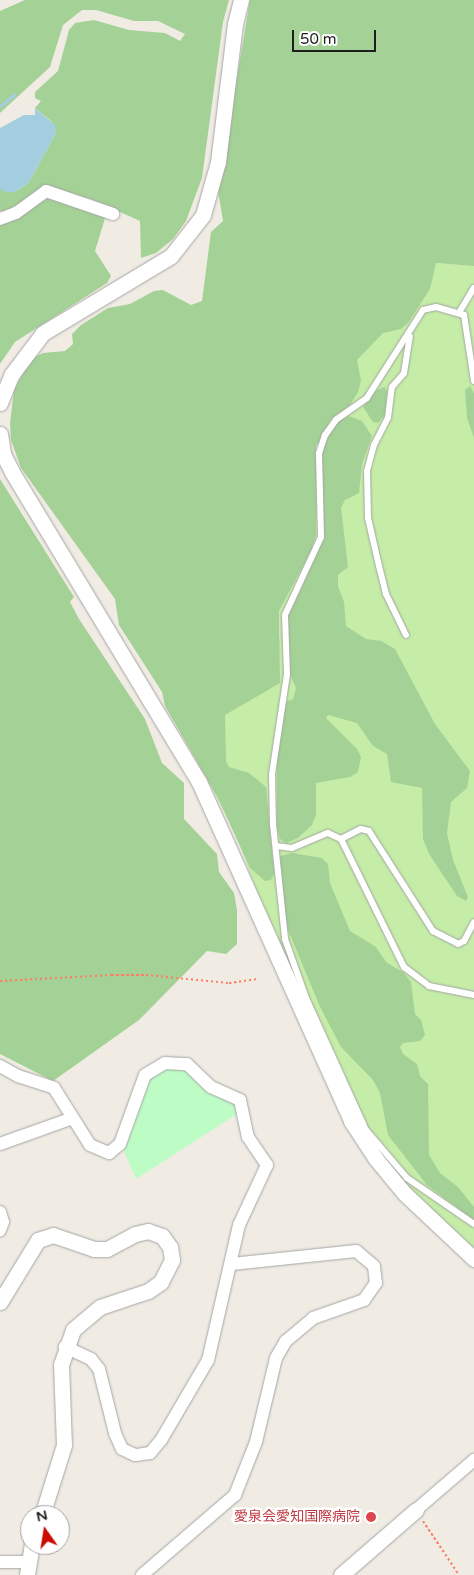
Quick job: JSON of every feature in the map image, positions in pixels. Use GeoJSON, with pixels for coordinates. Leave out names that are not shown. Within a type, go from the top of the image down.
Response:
{"type":"FeatureCollection","features":[{"type":"Feature","properties":{"kind":"street"},"geometry":{"type":"LineString","coordinates":[[0,404],[12,374],[43,333],[171,256],[203,215],[218,162],[235,24],[241,0]]}},
{"type":"Feature","properties":{"kind":"street"},"geometry":{"type":"LineString","coordinates":[[0,219],[16,213],[46,191],[113,214]]}},
{"type":"Feature","properties":{"kind":"street"},"geometry":{"type":"LineString","coordinates":[[0,434],[3,454],[12,472],[199,782],[351,1121],[376,1159],[405,1194],[474,1259]]}},
{"type":"Feature","properties":{"kind":"street"},"geometry":{"type":"LineString","coordinates":[[0,1066],[18,1076],[54,1088],[90,1145],[100,1151],[115,1151],[145,1075],[171,1062],[187,1064],[211,1087],[234,1094],[240,1100],[248,1137],[267,1165],[248,1201],[208,1360],[161,1440],[150,1453],[135,1455],[122,1449],[115,1433],[99,1368],[86,1356],[65,1347]]}},
{"type":"Feature","properties":{"kind":"street"},"geometry":{"type":"LineString","coordinates":[[0,1144],[73,1118]]}},
{"type":"Feature","properties":{"kind":"street"},"geometry":{"type":"LineString","coordinates":[[0,1212],[3,1222],[0,1230]]}},
{"type":"Feature","properties":{"kind":"street"},"geometry":{"type":"LineString","coordinates":[[2,1294],[38,1240],[52,1235],[66,1237],[94,1249],[106,1249],[135,1234],[148,1231],[162,1236],[170,1247],[172,1260],[161,1282],[148,1291],[100,1307],[84,1317],[73,1330],[65,1347],[61,1364],[64,1444],[45,1505]]}},
{"type":"Feature","properties":{"kind":"street"},"geometry":{"type":"LineString","coordinates":[[142,1575],[235,1495],[256,1442],[276,1358],[286,1341],[313,1318],[364,1300],[376,1283],[374,1266],[356,1251],[232,1264]]}},
{"type":"Feature","properties":{"kind":"street"},"geometry":{"type":"LineString","coordinates":[[341,1575],[474,1460]]}},
{"type":"Feature","properties":{"kind":"street"},"geometry":{"type":"LineString","coordinates":[[0,1562],[27,1568],[30,1555]]}},
{"type":"Feature","properties":{"kind":"lane"},"geometry":{"type":"LineString","coordinates":[[460,311],[474,288]]}},
{"type":"Feature","properties":{"kind":"lane"},"geometry":{"type":"LineString","coordinates":[[474,381],[466,320],[460,311],[436,306],[424,310],[367,398],[336,420],[320,445],[321,537],[285,615],[287,674],[272,774],[276,846],[289,956],[366,1130],[407,1178],[474,1224]]}},
{"type":"Feature","properties":{"kind":"lane"},"geometry":{"type":"LineString","coordinates":[[406,635],[386,594],[379,566],[368,518],[367,471],[372,450],[388,418],[392,387],[404,373],[413,328]]}},
{"type":"Feature","properties":{"kind":"lane"},"geometry":{"type":"LineString","coordinates":[[341,839],[361,829],[369,830],[432,931],[458,944],[464,941],[474,922]]}},
{"type":"Feature","properties":{"kind":"lane"},"geometry":{"type":"LineString","coordinates":[[276,846],[292,848],[328,833],[341,839],[404,967],[429,986],[474,995]]}},
{"type":"Feature","properties":{"kind":"path"},"geometry":{"type":"LineString","coordinates":[[0,981],[111,975],[229,983],[257,979]]}},
{"type":"Feature","properties":{"kind":"path"},"geometry":{"type":"LineString","coordinates":[[416,1510],[459,1575]]}},
{"type":"Feature","properties":{"kind":"green space"},"geometry":{"type":"Polygon","coordinates":[[[25,0],[229,0],[223,22],[202,178],[186,221],[173,239],[156,253],[141,258],[140,221],[91,199],[49,188],[8,212],[0,211],[0,188],[15,192],[29,182],[56,133],[51,121],[35,108],[41,101],[35,98],[35,92],[58,71],[69,30],[75,23],[94,20],[129,30],[165,33],[180,41],[185,34],[158,21],[134,21],[96,10],[82,10],[63,25],[50,67],[0,113],[0,11],[25,0]]]}},
{"type":"Feature","properties":{"kind":"green space"},"geometry":{"type":"Polygon","coordinates":[[[250,0],[474,0],[474,266],[436,263],[430,289],[408,323],[401,329],[383,333],[357,360],[361,381],[358,392],[350,405],[331,419],[316,447],[316,535],[311,551],[279,611],[280,683],[225,715],[226,761],[229,767],[249,773],[266,787],[274,874],[271,880],[265,881],[250,868],[218,798],[165,706],[162,692],[119,625],[115,599],[21,468],[11,440],[10,423],[14,390],[31,359],[43,353],[65,351],[73,344],[72,334],[81,325],[108,308],[130,304],[154,291],[163,290],[191,305],[202,301],[211,232],[223,221],[218,191],[250,0]]]}},
{"type":"Feature","properties":{"kind":"green space"},"geometry":{"type":"Polygon","coordinates":[[[53,196],[106,215],[95,251],[111,276],[107,283],[15,342],[0,364],[0,223],[37,201],[53,196]]]}},
{"type":"Feature","properties":{"kind":"green space"},"geometry":{"type":"Polygon","coordinates":[[[436,263],[474,266],[474,1250],[405,1186],[358,1125],[260,901],[237,837],[196,757],[165,706],[280,638],[279,611],[311,551],[322,388],[436,263]]]}},
{"type":"Feature","properties":{"kind":"green space"},"geometry":{"type":"Polygon","coordinates":[[[470,386],[474,393],[474,438],[467,418],[465,390],[470,386]]]}},
{"type":"Feature","properties":{"kind":"green space"},"geometry":{"type":"Polygon","coordinates":[[[384,387],[387,391],[385,415],[378,423],[373,422],[363,407],[377,390],[384,387]]]}},
{"type":"Feature","properties":{"kind":"green space"},"geometry":{"type":"Polygon","coordinates":[[[349,416],[362,421],[372,436],[362,464],[359,493],[345,500],[341,508],[348,567],[338,575],[338,586],[344,602],[346,626],[366,639],[381,641],[395,649],[435,724],[470,771],[467,788],[451,802],[447,833],[453,860],[468,897],[466,901],[457,896],[429,854],[423,839],[422,788],[391,782],[387,754],[373,746],[357,723],[328,715],[326,718],[357,749],[361,757],[358,772],[350,777],[316,783],[316,815],[312,825],[298,838],[286,843],[280,839],[277,827],[277,750],[286,702],[293,699],[296,688],[290,674],[288,617],[324,539],[322,449],[337,422],[349,416]]]}},
{"type":"Feature","properties":{"kind":"green space"},"geometry":{"type":"Polygon","coordinates":[[[0,479],[74,597],[70,602],[79,619],[145,719],[162,763],[184,783],[184,819],[217,854],[219,872],[234,893],[237,910],[237,944],[226,954],[207,951],[139,1020],[53,1081],[0,1054],[0,479]]]}},
{"type":"Feature","properties":{"kind":"green space"},"geometry":{"type":"Polygon","coordinates":[[[292,853],[322,858],[328,864],[330,883],[350,931],[376,947],[386,962],[404,973],[411,982],[415,1014],[421,1020],[425,1035],[420,1041],[403,1043],[400,1047],[403,1054],[417,1064],[420,1076],[428,1084],[429,1155],[440,1173],[458,1187],[474,1207],[474,1220],[427,1185],[388,1135],[380,1093],[373,1080],[341,1047],[320,1007],[286,925],[280,856],[292,853]]]}},
{"type":"Feature","properties":{"kind":"green space"},"geometry":{"type":"Polygon","coordinates":[[[167,1068],[185,1068],[233,1098],[237,1114],[136,1179],[123,1149],[150,1078],[167,1068]]]}},
{"type":"Feature","properties":{"kind":"water"},"geometry":{"type":"Polygon","coordinates":[[[35,108],[55,125],[56,133],[29,182],[15,192],[4,192],[0,188],[0,128],[24,115],[35,115],[35,108]]]}},
{"type":"Feature","properties":{"kind":"waterway"},"geometry":{"type":"LineString","coordinates":[[0,106],[14,95]]}},
{"type":"Feature","properties":{"kind":"place","name":"愛泉会愛知国際病院"},"geometry":{"type":"Point","coordinates":[371,1517]}}]}
